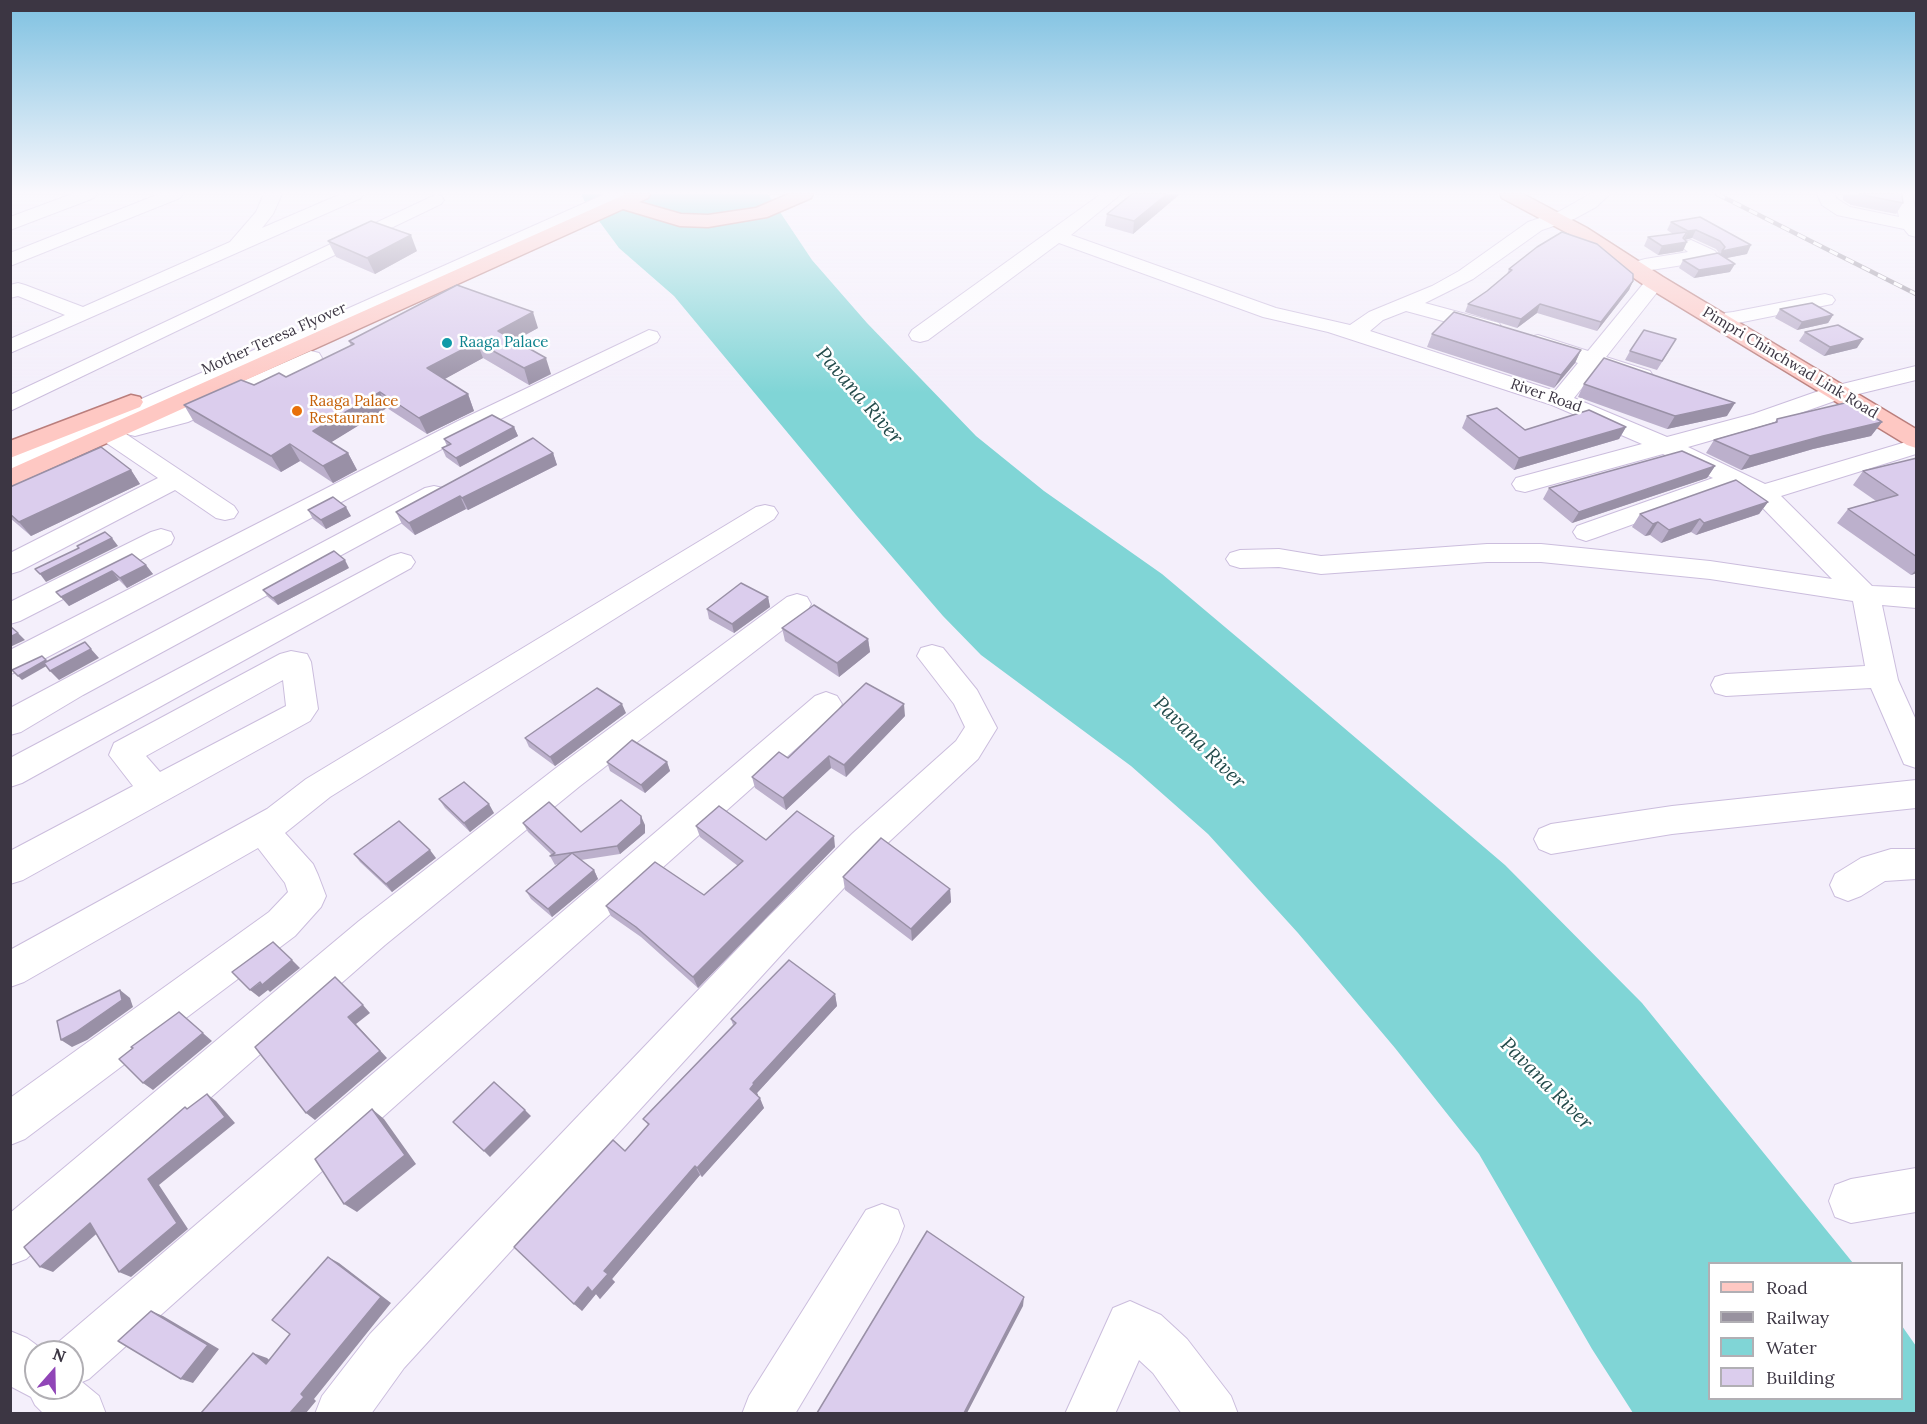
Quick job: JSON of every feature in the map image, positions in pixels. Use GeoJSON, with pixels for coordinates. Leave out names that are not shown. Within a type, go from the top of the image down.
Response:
{"type":"FeatureCollection","features":[{"type":"Feature","properties":{"kind":"main road","name":"Pimpri Chinchwad Link Road"},"geometry":{"type":"LineString","coordinates":[[1630,260],[1845,390],[1917,428]]}},
{"type":"Feature","properties":{"kind":"main road","name":"Pimpri Chinchwad Link Road"},"geometry":{"type":"LineString","coordinates":[[1662,281],[1733,318],[1845,390],[1917,440]]}},
{"type":"Feature","properties":{"kind":"main road"},"geometry":{"type":"LineString","coordinates":[[10,479],[111,435],[153,404]]}},
{"type":"Feature","properties":{"kind":"main road"},"geometry":{"type":"LineString","coordinates":[[10,450],[153,404]]}},
{"type":"Feature","properties":{"kind":"street"},"geometry":{"type":"LineString","coordinates":[[10,347],[205,260]]}},
{"type":"Feature","properties":{"kind":"street"},"geometry":{"type":"LineString","coordinates":[[10,404],[309,260]]}},
{"type":"Feature","properties":{"kind":"street"},"geometry":{"type":"LineString","coordinates":[[10,465],[153,404],[467,260]]}},
{"type":"Feature","properties":{"kind":"street"},"geometry":{"type":"LineString","coordinates":[[111,435],[180,417],[526,260]]}},
{"type":"Feature","properties":{"kind":"street"},"geometry":{"type":"LineString","coordinates":[[920,335],[1023,260]]}},
{"type":"Feature","properties":{"kind":"street","name":"River Road"},"geometry":{"type":"LineString","coordinates":[[1124,260],[1270,314],[1354,333],[1431,333],[1560,400],[1667,446],[1763,492],[1864,595]]}},
{"type":"Feature","properties":{"kind":"street"},"geometry":{"type":"LineString","coordinates":[[1354,333],[1376,316],[1439,290],[1485,260]]}},
{"type":"Feature","properties":{"kind":"street"},"geometry":{"type":"LineString","coordinates":[[1560,400],[1662,281],[1698,260]]}},
{"type":"Feature","properties":{"kind":"street"},"geometry":{"type":"LineString","coordinates":[[10,292],[18,289],[84,315]]}},
{"type":"Feature","properties":{"kind":"street"},"geometry":{"type":"LineString","coordinates":[[1733,318],[1825,300]]}},
{"type":"Feature","properties":{"kind":"street"},"geometry":{"type":"LineString","coordinates":[[1403,304],[1431,333],[1594,360],[1662,382]]}},
{"type":"Feature","properties":{"kind":"street"},"geometry":{"type":"LineString","coordinates":[[10,663],[467,426],[650,337]]}},
{"type":"Feature","properties":{"kind":"street"},"geometry":{"type":"LineString","coordinates":[[1525,484],[1761,419],[1845,390],[1917,373]]}},
{"type":"Feature","properties":{"kind":"street"},"geometry":{"type":"LineString","coordinates":[[1729,404],[1761,419]]}},
{"type":"Feature","properties":{"kind":"street"},"geometry":{"type":"LineString","coordinates":[[111,435],[225,512]]}},
{"type":"Feature","properties":{"kind":"street"},"geometry":{"type":"LineString","coordinates":[[1763,492],[1917,446]]}},
{"type":"Feature","properties":{"kind":"street"},"geometry":{"type":"LineString","coordinates":[[10,565],[176,479]]}},
{"type":"Feature","properties":{"kind":"street"},"geometry":{"type":"LineString","coordinates":[[1586,532],[1735,479]]}},
{"type":"Feature","properties":{"kind":"street"},"geometry":{"type":"LineString","coordinates":[[10,723],[72,687],[454,483]]}},
{"type":"Feature","properties":{"kind":"street"},"geometry":{"type":"LineString","coordinates":[[10,970],[279,819],[318,788],[765,513]]}},
{"type":"Feature","properties":{"kind":"street"},"geometry":{"type":"LineString","coordinates":[[10,615],[161,538]]}},
{"type":"Feature","properties":{"kind":"street"},"geometry":{"type":"LineString","coordinates":[[1240,559],[1279,558],[1321,565],[1487,553],[1541,553],[1710,570],[1864,595],[1917,598]]}},
{"type":"Feature","properties":{"kind":"street"},"geometry":{"type":"LineString","coordinates":[[10,774],[401,562]]}},
{"type":"Feature","properties":{"kind":"street"},"geometry":{"type":"LineString","coordinates":[[1864,595],[1882,676],[1917,756]]}},
{"type":"Feature","properties":{"kind":"street"},"geometry":{"type":"LineString","coordinates":[[10,1243],[372,933],[568,777],[797,604]]}},
{"type":"Feature","properties":{"kind":"street"},"geometry":{"type":"LineString","coordinates":[[340,1413],[387,1351],[779,931],[866,843],[967,750],[981,728],[966,698],[932,656]]}},
{"type":"Feature","properties":{"kind":"street"},"geometry":{"type":"LineString","coordinates":[[10,869],[301,712],[296,662],[291,662],[126,752],[125,755],[156,790]]}},
{"type":"Feature","properties":{"kind":"street"},"geometry":{"type":"LineString","coordinates":[[1726,685],[1882,676]]}},
{"type":"Feature","properties":{"kind":"street"},"geometry":{"type":"LineString","coordinates":[[84,1352],[826,704]]}},
{"type":"Feature","properties":{"kind":"street"},"geometry":{"type":"LineString","coordinates":[[1551,839],[1672,820],[1917,794]]}},
{"type":"Feature","properties":{"kind":"street"},"geometry":{"type":"LineString","coordinates":[[10,1124],[288,917],[308,896],[300,875],[273,843]]}},
{"type":"Feature","properties":{"kind":"street"},"geometry":{"type":"LineString","coordinates":[[1848,885],[1874,869],[1891,864],[1917,864]]}},
{"type":"Feature","properties":{"kind":"street"},"geometry":{"type":"LineString","coordinates":[[1851,1201],[1917,1190]]}},
{"type":"Feature","properties":{"kind":"street"},"geometry":{"type":"LineString","coordinates":[[766,1413],[882,1226]]}},
{"type":"Feature","properties":{"kind":"street"},"geometry":{"type":"LineString","coordinates":[[1090,1413],[1126,1330],[1130,1326],[1144,1332],[1170,1356],[1213,1413]]}},
{"type":"Feature","properties":{"kind":"street"},"geometry":{"type":"LineString","coordinates":[[10,1355],[24,1366]]}},
{"type":"Feature","properties":{"kind":"street"},"geometry":{"type":"LineString","coordinates":[[66,1400],[81,1413]]}},
{"type":"Feature","properties":{"kind":"water","name":"Pavana River"},"geometry":{"type":"Polygon","coordinates":[[[633,260],[812,260],[867,323],[976,436],[1044,491],[1162,574],[1505,865],[1642,1003],[1852,1262],[1708,1262],[1708,1400],[1903,1400],[1903,1327],[1916,1346],[1916,1413],[1633,1413],[1592,1349],[1479,1154],[1395,1048],[1298,933],[1208,834],[1131,766],[981,655],[943,616],[856,515],[674,296],[633,260]]]}},
{"type":"Feature","properties":{"kind":"building"},"geometry":{"type":"Polygon","coordinates":[[[1520,260],[1617,260],[1633,274],[1633,281],[1601,322],[1540,304],[1521,319],[1468,304],[1512,270],[1509,269],[1520,260]]]}},
{"type":"Feature","properties":{"kind":"building"},"geometry":{"type":"Polygon","coordinates":[[[1684,260],[1730,260],[1735,264],[1699,270],[1684,260]]]}},
{"type":"Feature","properties":{"kind":"building"},"geometry":{"type":"Polygon","coordinates":[[[457,285],[533,312],[498,331],[546,358],[524,368],[477,342],[427,368],[468,394],[419,418],[380,392],[313,431],[348,453],[323,466],[290,444],[271,456],[184,405],[241,380],[254,385],[279,373],[286,377],[354,344],[349,341],[457,285]]]}},
{"type":"Feature","properties":{"kind":"building"},"geometry":{"type":"Polygon","coordinates":[[[1812,303],[1833,315],[1802,322],[1780,309],[1812,303]]]}},
{"type":"Feature","properties":{"kind":"building"},"geometry":{"type":"Polygon","coordinates":[[[1454,312],[1581,350],[1561,375],[1432,334],[1454,312]]]}},
{"type":"Feature","properties":{"kind":"building"},"geometry":{"type":"Polygon","coordinates":[[[1838,325],[1863,339],[1830,347],[1805,332],[1838,325]]]}},
{"type":"Feature","properties":{"kind":"building"},"geometry":{"type":"Polygon","coordinates":[[[1644,330],[1676,339],[1662,361],[1630,351],[1644,330]]]}},
{"type":"Feature","properties":{"kind":"building"},"geometry":{"type":"Polygon","coordinates":[[[1604,358],[1735,403],[1675,416],[1584,384],[1604,358]]]}},
{"type":"Feature","properties":{"kind":"building"},"geometry":{"type":"Polygon","coordinates":[[[1849,402],[1882,422],[1750,456],[1714,440],[1777,422],[1777,419],[1849,402]]]}},
{"type":"Feature","properties":{"kind":"building"},"geometry":{"type":"Polygon","coordinates":[[[1497,408],[1525,430],[1589,410],[1626,427],[1519,458],[1467,416],[1497,408]]]}},
{"type":"Feature","properties":{"kind":"building"},"geometry":{"type":"Polygon","coordinates":[[[492,415],[514,427],[456,458],[442,448],[451,444],[444,439],[492,415]]]}},
{"type":"Feature","properties":{"kind":"building"},"geometry":{"type":"Polygon","coordinates":[[[533,438],[553,453],[462,498],[460,496],[409,523],[396,512],[533,438]]]}},
{"type":"Feature","properties":{"kind":"building"},"geometry":{"type":"Polygon","coordinates":[[[101,447],[131,470],[19,522],[10,514],[10,487],[101,447]]]}},
{"type":"Feature","properties":{"kind":"building"},"geometry":{"type":"Polygon","coordinates":[[[1682,451],[1715,466],[1579,512],[1549,488],[1682,451]]]}},
{"type":"Feature","properties":{"kind":"building"},"geometry":{"type":"Polygon","coordinates":[[[1917,458],[1917,557],[1848,509],[1898,495],[1863,471],[1917,458]]]}},
{"type":"Feature","properties":{"kind":"building"},"geometry":{"type":"Polygon","coordinates":[[[1736,480],[1768,502],[1704,523],[1700,519],[1669,530],[1658,522],[1653,524],[1640,514],[1736,480]]]}},
{"type":"Feature","properties":{"kind":"building"},"geometry":{"type":"Polygon","coordinates":[[[333,497],[346,507],[321,520],[308,510],[333,497]]]}},
{"type":"Feature","properties":{"kind":"building"},"geometry":{"type":"Polygon","coordinates":[[[105,532],[112,538],[40,574],[35,569],[79,548],[77,546],[105,532]]]}},
{"type":"Feature","properties":{"kind":"building"},"geometry":{"type":"Polygon","coordinates":[[[334,551],[345,560],[273,598],[263,590],[334,551]]]}},
{"type":"Feature","properties":{"kind":"building"},"geometry":{"type":"Polygon","coordinates":[[[132,554],[146,565],[120,578],[112,571],[61,597],[56,592],[132,554]]]}},
{"type":"Feature","properties":{"kind":"building"},"geometry":{"type":"Polygon","coordinates":[[[741,583],[768,597],[732,624],[707,609],[741,583]]]}},
{"type":"Feature","properties":{"kind":"building"},"geometry":{"type":"Polygon","coordinates":[[[814,605],[868,639],[837,663],[782,628],[814,605]]]}},
{"type":"Feature","properties":{"kind":"building"},"geometry":{"type":"Polygon","coordinates":[[[10,626],[18,633],[10,637],[10,626]]]}},
{"type":"Feature","properties":{"kind":"building"},"geometry":{"type":"Polygon","coordinates":[[[85,642],[91,649],[50,671],[44,663],[85,642]]]}},
{"type":"Feature","properties":{"kind":"building"},"geometry":{"type":"Polygon","coordinates":[[[42,656],[46,660],[18,676],[12,670],[42,656]]]}},
{"type":"Feature","properties":{"kind":"building"},"geometry":{"type":"Polygon","coordinates":[[[866,683],[904,704],[844,765],[829,756],[783,798],[752,777],[779,752],[788,758],[866,683]]]}},
{"type":"Feature","properties":{"kind":"building"},"geometry":{"type":"Polygon","coordinates":[[[597,688],[622,704],[550,757],[525,738],[597,688]]]}},
{"type":"Feature","properties":{"kind":"building"},"geometry":{"type":"Polygon","coordinates":[[[632,740],[667,762],[641,785],[607,762],[632,740]]]}},
{"type":"Feature","properties":{"kind":"building"},"geometry":{"type":"Polygon","coordinates":[[[464,782],[489,804],[464,823],[439,799],[464,782]]]}},
{"type":"Feature","properties":{"kind":"building"},"geometry":{"type":"Polygon","coordinates":[[[621,800],[641,816],[641,824],[617,846],[550,856],[555,853],[523,823],[549,802],[581,832],[621,800]]]}},
{"type":"Feature","properties":{"kind":"building"},"geometry":{"type":"Polygon","coordinates":[[[719,806],[766,840],[797,811],[834,836],[693,977],[636,927],[606,906],[655,862],[704,895],[743,861],[696,826],[719,806]]]}},
{"type":"Feature","properties":{"kind":"building"},"geometry":{"type":"Polygon","coordinates":[[[399,821],[430,850],[386,884],[354,854],[399,821]]]}},
{"type":"Feature","properties":{"kind":"building"},"geometry":{"type":"Polygon","coordinates":[[[881,838],[950,889],[911,929],[843,877],[881,838]]]}},
{"type":"Feature","properties":{"kind":"building"},"geometry":{"type":"Polygon","coordinates":[[[572,853],[594,870],[548,909],[526,891],[572,853]]]}},
{"type":"Feature","properties":{"kind":"building"},"geometry":{"type":"Polygon","coordinates":[[[273,942],[292,960],[262,985],[260,982],[250,990],[232,972],[273,942]]]}},
{"type":"Feature","properties":{"kind":"building"},"geometry":{"type":"Polygon","coordinates":[[[789,960],[835,994],[753,1083],[750,1089],[760,1098],[697,1168],[695,1166],[604,1271],[608,1274],[592,1292],[588,1287],[574,1304],[514,1247],[613,1140],[625,1151],[649,1124],[643,1119],[736,1023],[731,1019],[789,960]]]}},
{"type":"Feature","properties":{"kind":"building"},"geometry":{"type":"Polygon","coordinates":[[[335,977],[363,1005],[348,1017],[380,1051],[306,1113],[255,1047],[335,977]]]}},
{"type":"Feature","properties":{"kind":"building"},"geometry":{"type":"Polygon","coordinates":[[[120,990],[122,1000],[61,1040],[57,1021],[120,990]]]}},
{"type":"Feature","properties":{"kind":"building"},"geometry":{"type":"Polygon","coordinates":[[[179,1012],[203,1033],[143,1083],[119,1059],[133,1048],[131,1047],[179,1012]]]}},
{"type":"Feature","properties":{"kind":"building"},"geometry":{"type":"Polygon","coordinates":[[[494,1082],[525,1110],[484,1151],[453,1122],[494,1082]]]}},
{"type":"Feature","properties":{"kind":"building"},"geometry":{"type":"Polygon","coordinates":[[[207,1094],[225,1117],[148,1179],[177,1223],[119,1272],[90,1223],[40,1267],[24,1247],[185,1107],[187,1109],[207,1094]]]}},
{"type":"Feature","properties":{"kind":"building"},"geometry":{"type":"Polygon","coordinates":[[[372,1109],[405,1155],[344,1204],[315,1159],[372,1109]]]}},
{"type":"Feature","properties":{"kind":"building"},"geometry":{"type":"Polygon","coordinates":[[[927,1231],[1024,1297],[964,1413],[817,1413],[927,1231]]]}},
{"type":"Feature","properties":{"kind":"building"},"geometry":{"type":"Polygon","coordinates":[[[328,1257],[381,1297],[301,1394],[304,1397],[290,1413],[201,1413],[253,1353],[266,1364],[290,1334],[272,1320],[328,1257]]]}},
{"type":"Feature","properties":{"kind":"building"},"geometry":{"type":"Polygon","coordinates":[[[151,1311],[208,1345],[181,1379],[118,1341],[151,1311]]]}},
{"type":"Feature","properties":{"kind":"railway"},"geometry":{"type":"LineString","coordinates":[[1849,260],[1916,294]]}},
{"type":"Feature","properties":{"kind":"place","name":"Raaga Palace"},"geometry":{"type":"Point","coordinates":[447,343]}},
{"type":"Feature","properties":{"kind":"place","name":"Raaga Palace Restaurant"},"geometry":{"type":"Point","coordinates":[297,411]}}]}
